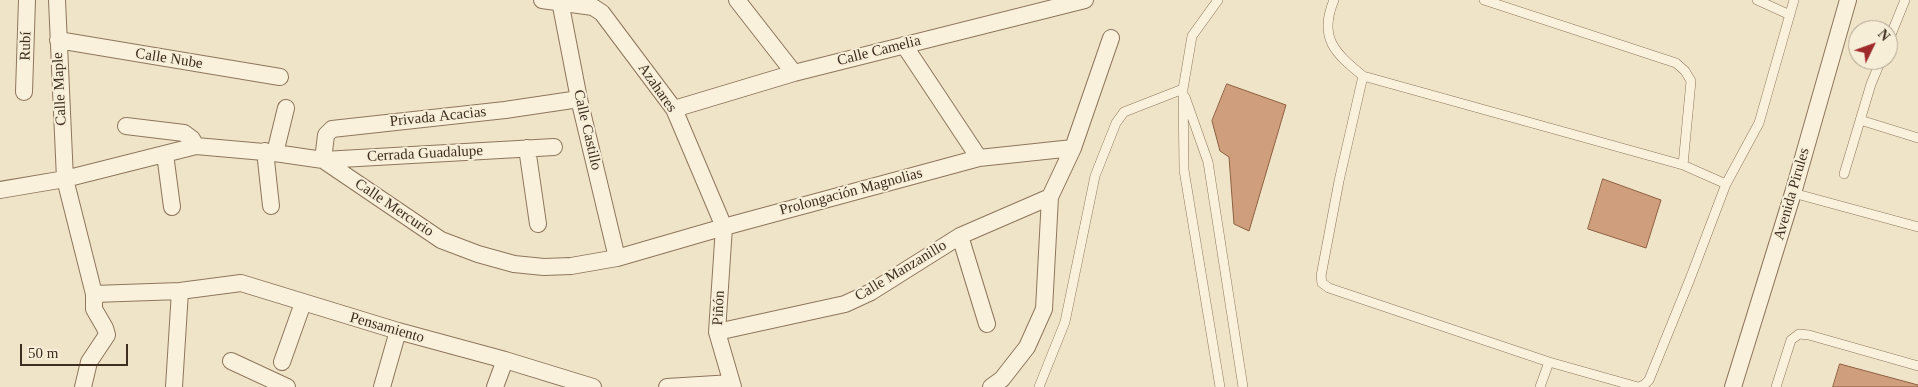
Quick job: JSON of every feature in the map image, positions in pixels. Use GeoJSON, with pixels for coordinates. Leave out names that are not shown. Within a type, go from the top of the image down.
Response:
{"type":"FeatureCollection","features":[{"type":"Feature","properties":{"kind":"street","name":"Rubí"},"geometry":{"type":"LineString","coordinates":[[24,92],[27,0]]}},
{"type":"Feature","properties":{"kind":"street","name":"Calle Maple"},"geometry":{"type":"LineString","coordinates":[[57,0],[65,179],[94,294],[94,309],[107,335],[88,362],[83,387]]}},
{"type":"Feature","properties":{"kind":"street","name":"Azahares"},"geometry":{"type":"LineString","coordinates":[[542,0],[593,7],[602,14],[674,109],[724,227]]}},
{"type":"Feature","properties":{"kind":"street"},"geometry":{"type":"LineString","coordinates":[[737,0],[794,73]]}},
{"type":"Feature","properties":{"kind":"street","name":"Calle Camelia"},"geometry":{"type":"LineString","coordinates":[[674,109],[794,73],[1085,0]]}},
{"type":"Feature","properties":{"kind":"street","name":"Avenida Pirules"},"geometry":{"type":"LineString","coordinates":[[1734,387],[1793,193],[1848,0]]}},
{"type":"Feature","properties":{"kind":"street","name":"Calle Castillo"},"geometry":{"type":"LineString","coordinates":[[560,1],[579,100],[617,258]]}},
{"type":"Feature","properties":{"kind":"street"},"geometry":{"type":"LineString","coordinates":[[991,387],[1002,379],[1027,347],[1044,309],[1050,197],[1073,148],[1111,38]]}},
{"type":"Feature","properties":{"kind":"street","name":"Calle Nube"},"geometry":{"type":"LineString","coordinates":[[58,40],[280,78]]}},
{"type":"Feature","properties":{"kind":"street"},"geometry":{"type":"LineString","coordinates":[[904,45],[979,158]]}},
{"type":"Feature","properties":{"kind":"street","name":"Privada Acacias"},"geometry":{"type":"LineString","coordinates":[[323,160],[326,135],[332,129],[579,100]]}},
{"type":"Feature","properties":{"kind":"street"},"geometry":{"type":"LineString","coordinates":[[271,206],[270,152],[286,108]]}},
{"type":"Feature","properties":{"kind":"street"},"geometry":{"type":"LineString","coordinates":[[126,126],[184,133],[192,139],[196,146]]}},
{"type":"Feature","properties":{"kind":"street","name":"Calle Mercurio"},"geometry":{"type":"LineString","coordinates":[[0,190],[65,179],[196,146],[270,152],[323,160],[441,240],[478,254],[514,264],[544,268],[571,266],[617,258],[724,227]]}},
{"type":"Feature","properties":{"kind":"street","name":"Cerrada Guadalupe"},"geometry":{"type":"LineString","coordinates":[[323,160],[554,147]]}},
{"type":"Feature","properties":{"kind":"street"},"geometry":{"type":"LineString","coordinates":[[527,148],[538,224]]}},
{"type":"Feature","properties":{"kind":"street","name":"Prolongación Magnolias"},"geometry":{"type":"LineString","coordinates":[[724,227],[979,158],[1073,148]]}},
{"type":"Feature","properties":{"kind":"street"},"geometry":{"type":"LineString","coordinates":[[165,154],[172,207]]}},
{"type":"Feature","properties":{"kind":"street","name":"Calle Manzanillo"},"geometry":{"type":"LineString","coordinates":[[717,332],[845,304],[871,292],[960,236],[1050,197]]}},
{"type":"Feature","properties":{"kind":"street","name":"Piñón"},"geometry":{"type":"LineString","coordinates":[[724,227],[717,332],[732,385]]}},
{"type":"Feature","properties":{"kind":"street"},"geometry":{"type":"LineString","coordinates":[[960,236],[987,324]]}},
{"type":"Feature","properties":{"kind":"street","name":"Pensamiento"},"geometry":{"type":"LineString","coordinates":[[94,294],[180,291],[242,284],[593,387]]}},
{"type":"Feature","properties":{"kind":"street"},"geometry":{"type":"LineString","coordinates":[[174,387],[180,291]]}},
{"type":"Feature","properties":{"kind":"street"},"geometry":{"type":"LineString","coordinates":[[282,362],[303,303]]}},
{"type":"Feature","properties":{"kind":"street"},"geometry":{"type":"LineString","coordinates":[[382,387],[398,331]]}},
{"type":"Feature","properties":{"kind":"street"},"geometry":{"type":"LineString","coordinates":[[495,387],[505,360]]}},
{"type":"Feature","properties":{"kind":"street"},"geometry":{"type":"LineString","coordinates":[[230,361],[287,387]]}},
{"type":"Feature","properties":{"kind":"street"},"geometry":{"type":"LineString","coordinates":[[667,387],[732,385]]}},
{"type":"Feature","properties":{"kind":"lane"},"geometry":{"type":"LineString","coordinates":[[1218,0],[1192,36],[1183,89],[1184,170],[1220,387]]}},
{"type":"Feature","properties":{"kind":"lane"},"geometry":{"type":"LineString","coordinates":[[1334,0],[1328,14],[1328,37],[1340,58],[1364,76],[1683,165],[1726,184]]}},
{"type":"Feature","properties":{"kind":"lane"},"geometry":{"type":"LineString","coordinates":[[1484,0],[1676,63],[1685,71],[1691,81],[1683,165]]}},
{"type":"Feature","properties":{"kind":"lane"},"geometry":{"type":"LineString","coordinates":[[1757,0],[1790,15]]}},
{"type":"Feature","properties":{"kind":"lane"},"geometry":{"type":"LineString","coordinates":[[1364,76],[1337,191],[1321,276],[1322,283],[1329,288],[1549,362],[1638,387],[1644,385],[1649,380],[1726,184],[1759,123],[1794,0]]}},
{"type":"Feature","properties":{"kind":"lane"},"geometry":{"type":"LineString","coordinates":[[1897,20],[1905,0]]}},
{"type":"Feature","properties":{"kind":"lane"},"geometry":{"type":"LineString","coordinates":[[1844,174],[1876,70]]}},
{"type":"Feature","properties":{"kind":"lane"},"geometry":{"type":"LineString","coordinates":[[1039,387],[1065,322],[1095,176],[1116,123],[1124,112],[1183,89]]}},
{"type":"Feature","properties":{"kind":"lane"},"geometry":{"type":"LineString","coordinates":[[1183,89],[1208,162],[1243,387]]}},
{"type":"Feature","properties":{"kind":"lane"},"geometry":{"type":"LineString","coordinates":[[1860,120],[1918,138]]}},
{"type":"Feature","properties":{"kind":"lane"},"geometry":{"type":"LineString","coordinates":[[1793,193],[1918,227]]}},
{"type":"Feature","properties":{"kind":"lane"},"geometry":{"type":"LineString","coordinates":[[1776,387],[1791,340],[1799,334],[1809,335],[1918,366]]}},
{"type":"Feature","properties":{"kind":"lane"},"geometry":{"type":"LineString","coordinates":[[1540,387],[1549,362]]}},
{"type":"Feature","properties":{"kind":"building"},"geometry":{"type":"Polygon","coordinates":[[[1227,84],[1286,105],[1249,231],[1234,224],[1229,157],[1220,151],[1212,121],[1227,84]]]}},
{"type":"Feature","properties":{"kind":"building"},"geometry":{"type":"Polygon","coordinates":[[[1603,179],[1661,200],[1646,248],[1588,229],[1603,179]]]}},
{"type":"Feature","properties":{"kind":"building"},"geometry":{"type":"Polygon","coordinates":[[[1840,364],[1918,385],[1918,387],[1833,387],[1840,364]]]}}]}
